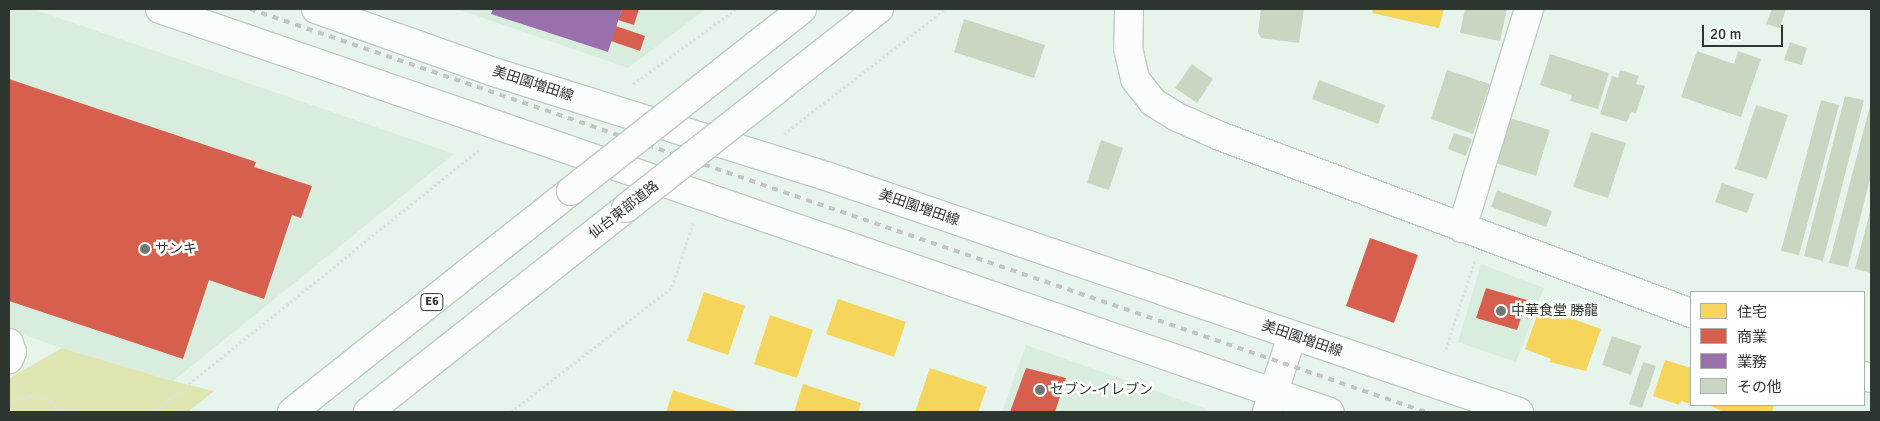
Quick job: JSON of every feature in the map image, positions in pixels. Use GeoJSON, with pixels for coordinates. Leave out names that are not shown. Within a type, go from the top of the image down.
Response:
{"type":"FeatureCollection","features":[{"type":"Feature","properties":{"kind":"main road"},"geometry":{"type":"LineString","coordinates":[[160,9],[1271,402],[1330,412]]}},
{"type":"Feature","properties":{"kind":"main road","name":"美田園増田線"},"geometry":{"type":"LineString","coordinates":[[316,9],[497,73],[826,176],[1519,412]]}},
{"type":"Feature","properties":{"kind":"main road","name":"E6"},"geometry":{"type":"LineString","coordinates":[[292,412],[802,9]]}},
{"type":"Feature","properties":{"kind":"main road","name":"仙台東部道路"},"geometry":{"type":"LineString","coordinates":[[368,412],[879,9]]}},
{"type":"Feature","properties":{"kind":"main road"},"geometry":{"type":"LineString","coordinates":[[1129,9],[1130,63],[1142,91],[1153,102],[1220,136],[1690,313]]}},
{"type":"Feature","properties":{"kind":"main road"},"geometry":{"type":"LineString","coordinates":[[1473,232],[1529,9]]}},
{"type":"Feature","properties":{"kind":"main road"},"geometry":{"type":"LineString","coordinates":[[1271,402],[1292,336]]}},
{"type":"Feature","properties":{"kind":"main road"},"geometry":{"type":"LineString","coordinates":[[9,344],[12,352],[9,359]]}},
{"type":"Feature","properties":{"kind":"path"},"geometry":{"type":"LineString","coordinates":[[633,84],[736,9]]}},
{"type":"Feature","properties":{"kind":"path"},"geometry":{"type":"LineString","coordinates":[[784,134],[945,9]]}},
{"type":"Feature","properties":{"kind":"path"},"geometry":{"type":"LineString","coordinates":[[154,412],[483,147]]}},
{"type":"Feature","properties":{"kind":"path"},"geometry":{"type":"LineString","coordinates":[[511,412],[672,287],[695,218]]}},
{"type":"Feature","properties":{"kind":"path"},"geometry":{"type":"LineString","coordinates":[[1446,349],[1473,232]]}},
{"type":"Feature","properties":{"kind":"path"},"geometry":{"type":"LineString","coordinates":[[9,402],[29,396],[47,398],[65,412]]}},
{"type":"Feature","properties":{"kind":"shaded area"},"geometry":{"type":"Polygon","coordinates":[[[9,9],[33,9],[454,154],[173,381],[62,348],[9,330],[9,9]]]}},
{"type":"Feature","properties":{"kind":"shaded area"},"geometry":{"type":"Polygon","coordinates":[[[457,9],[706,9],[628,68],[457,9]]]}},
{"type":"Feature","properties":{"kind":"shaded area"},"geometry":{"type":"Polygon","coordinates":[[[1481,264],[1544,288],[1516,362],[1458,342],[1481,264]]]}},
{"type":"Feature","properties":{"kind":"shaded area"},"geometry":{"type":"Polygon","coordinates":[[[1026,345],[1204,408],[1207,412],[1002,412],[1026,345]]]}},
{"type":"Feature","properties":{"kind":"green space"},"geometry":{"type":"Polygon","coordinates":[[[62,348],[173,381],[214,391],[188,412],[9,412],[9,378],[62,348]]]}},
{"type":"Feature","properties":{"kind":"building: 住宅"},"geometry":{"type":"Polygon","coordinates":[[[1373,9],[1444,9],[1439,28],[1372,13],[1373,9]]]}},
{"type":"Feature","properties":{"kind":"building: 住宅"},"geometry":{"type":"Polygon","coordinates":[[[704,292],[745,306],[728,355],[687,341],[704,292]]]}},
{"type":"Feature","properties":{"kind":"building: 住宅"},"geometry":{"type":"Polygon","coordinates":[[[838,299],[906,322],[894,357],[826,334],[838,299]]]}},
{"type":"Feature","properties":{"kind":"building: 住宅"},"geometry":{"type":"Polygon","coordinates":[[[1540,307],[1601,329],[1586,371],[1549,362],[1551,359],[1525,349],[1540,307]]]}},
{"type":"Feature","properties":{"kind":"building: 住宅"},"geometry":{"type":"Polygon","coordinates":[[[770,315],[813,330],[797,378],[754,364],[770,315]]]}},
{"type":"Feature","properties":{"kind":"building: 住宅"},"geometry":{"type":"Polygon","coordinates":[[[1665,360],[1690,368],[1690,404],[1681,401],[1679,405],[1653,396],[1665,360]]]}},
{"type":"Feature","properties":{"kind":"building: 住宅"},"geometry":{"type":"Polygon","coordinates":[[[930,368],[987,387],[978,412],[915,412],[930,368]]]}},
{"type":"Feature","properties":{"kind":"building: 住宅"},"geometry":{"type":"Polygon","coordinates":[[[803,384],[861,403],[858,412],[794,412],[803,384]]]}},
{"type":"Feature","properties":{"kind":"building: 住宅"},"geometry":{"type":"Polygon","coordinates":[[[673,390],[740,412],[666,412],[673,390]]]}},
{"type":"Feature","properties":{"kind":"building: 住宅"},"geometry":{"type":"Polygon","coordinates":[[[1710,406],[1774,406],[1772,412],[1724,412],[1710,406]]]}},
{"type":"Feature","properties":{"kind":"building: 商業"},"geometry":{"type":"Polygon","coordinates":[[[622,9],[639,9],[634,25],[618,20],[622,9]]]}},
{"type":"Feature","properties":{"kind":"building: 商業"},"geometry":{"type":"Polygon","coordinates":[[[616,26],[645,36],[640,51],[611,41],[616,26]]]}},
{"type":"Feature","properties":{"kind":"building: 商業","name":"サンキ"},"geometry":{"type":"Polygon","coordinates":[[[9,79],[256,162],[254,167],[312,186],[301,218],[292,215],[264,299],[209,280],[183,359],[9,301],[9,79]]]}},
{"type":"Feature","properties":{"kind":"building: 商業"},"geometry":{"type":"Polygon","coordinates":[[[1370,238],[1418,255],[1394,323],[1346,306],[1370,238]]]}},
{"type":"Feature","properties":{"kind":"building: 商業"},"geometry":{"type":"Polygon","coordinates":[[[1486,288],[1527,300],[1517,330],[1476,318],[1486,288]]]}},
{"type":"Feature","properties":{"kind":"building: 商業","name":"セブン-イレブン"},"geometry":{"type":"Polygon","coordinates":[[[1026,368],[1066,378],[1055,412],[1010,412],[1026,368]]]}},
{"type":"Feature","properties":{"kind":"building: 業務"},"geometry":{"type":"Polygon","coordinates":[[[493,9],[622,9],[608,52],[491,14],[493,9]]]}},
{"type":"Feature","properties":{"kind":"building: その他"},"geometry":{"type":"Polygon","coordinates":[[[1261,9],[1304,9],[1299,43],[1261,38],[1258,33],[1261,9]]]}},
{"type":"Feature","properties":{"kind":"building: その他"},"geometry":{"type":"Polygon","coordinates":[[[1465,9],[1507,9],[1500,41],[1460,33],[1465,9]]]}},
{"type":"Feature","properties":{"kind":"building: その他"},"geometry":{"type":"Polygon","coordinates":[[[1772,9],[1786,9],[1780,28],[1766,24],[1772,9]]]}},
{"type":"Feature","properties":{"kind":"building: その他"},"geometry":{"type":"Polygon","coordinates":[[[964,19],[1045,45],[1034,78],[954,52],[964,19]]]}},
{"type":"Feature","properties":{"kind":"building: その他"},"geometry":{"type":"Polygon","coordinates":[[[1790,42],[1807,48],[1802,65],[1784,60],[1790,42]]]}},
{"type":"Feature","properties":{"kind":"building: その他"},"geometry":{"type":"Polygon","coordinates":[[[1697,51],[1734,64],[1738,51],[1761,59],[1741,117],[1681,97],[1697,51]]]}},
{"type":"Feature","properties":{"kind":"building: その他"},"geometry":{"type":"Polygon","coordinates":[[[1550,54],[1609,73],[1598,109],[1570,101],[1572,95],[1540,85],[1550,54]]]}},
{"type":"Feature","properties":{"kind":"building: その他"},"geometry":{"type":"Polygon","coordinates":[[[1192,64],[1213,79],[1197,103],[1175,88],[1192,64]]]}},
{"type":"Feature","properties":{"kind":"building: その他"},"geometry":{"type":"Polygon","coordinates":[[[1447,70],[1490,84],[1473,134],[1431,119],[1447,70]]]}},
{"type":"Feature","properties":{"kind":"building: その他"},"geometry":{"type":"Polygon","coordinates":[[[1620,70],[1639,76],[1636,84],[1645,86],[1636,113],[1631,112],[1627,122],[1600,114],[1612,76],[1618,78],[1620,70]]]}},
{"type":"Feature","properties":{"kind":"building: その他"},"geometry":{"type":"Polygon","coordinates":[[[1319,80],[1385,105],[1378,124],[1312,99],[1319,80]]]}},
{"type":"Feature","properties":{"kind":"building: その他"},"geometry":{"type":"Polygon","coordinates":[[[1845,96],[1864,100],[1823,261],[1804,256],[1845,96]]]}},
{"type":"Feature","properties":{"kind":"building: その他"},"geometry":{"type":"Polygon","coordinates":[[[1821,100],[1839,105],[1799,255],[1781,251],[1821,100]]]}},
{"type":"Feature","properties":{"kind":"building: その他"},"geometry":{"type":"Polygon","coordinates":[[[1871,102],[1871,175],[1848,267],[1829,263],[1871,102]]]}},
{"type":"Feature","properties":{"kind":"building: その他"},"geometry":{"type":"Polygon","coordinates":[[[1756,105],[1788,115],[1767,179],[1735,169],[1756,105]]]}},
{"type":"Feature","properties":{"kind":"building: その他"},"geometry":{"type":"Polygon","coordinates":[[[1510,118],[1550,130],[1536,176],[1496,163],[1510,118]]]}},
{"type":"Feature","properties":{"kind":"building: その他"},"geometry":{"type":"Polygon","coordinates":[[[1591,132],[1626,143],[1608,198],[1573,187],[1591,132]]]}},
{"type":"Feature","properties":{"kind":"building: その他"},"geometry":{"type":"Polygon","coordinates":[[[1454,133],[1472,139],[1466,156],[1448,149],[1454,133]]]}},
{"type":"Feature","properties":{"kind":"building: その他"},"geometry":{"type":"Polygon","coordinates":[[[1101,140],[1123,148],[1109,190],[1087,183],[1101,140]]]}},
{"type":"Feature","properties":{"kind":"building: その他"},"geometry":{"type":"Polygon","coordinates":[[[1722,183],[1754,194],[1747,213],[1715,202],[1722,183]]]}},
{"type":"Feature","properties":{"kind":"building: その他"},"geometry":{"type":"Polygon","coordinates":[[[1497,190],[1552,211],[1546,227],[1491,207],[1497,190]]]}},
{"type":"Feature","properties":{"kind":"building: その他"},"geometry":{"type":"Polygon","coordinates":[[[1871,208],[1871,273],[1855,269],[1871,208]]]}},
{"type":"Feature","properties":{"kind":"building: その他"},"geometry":{"type":"Polygon","coordinates":[[[1612,336],[1641,346],[1631,375],[1602,365],[1612,336]]]}},
{"type":"Feature","properties":{"kind":"building: その他"},"geometry":{"type":"Polygon","coordinates":[[[1643,362],[1656,366],[1642,408],[1629,404],[1643,362]]]}},
{"type":"Feature","properties":{"kind":"railway"},"geometry":{"type":"LineString","coordinates":[[250,9],[1426,412]]}},
{"type":"Feature","properties":{"kind":"place","name":"サンキ"},"geometry":{"type":"Point","coordinates":[145,249]}},
{"type":"Feature","properties":{"kind":"place","name":"中華食堂 勝龍"},"geometry":{"type":"Point","coordinates":[1501,311]}},
{"type":"Feature","properties":{"kind":"place","name":"セブン-イレブン"},"geometry":{"type":"Point","coordinates":[1040,390]}}]}
